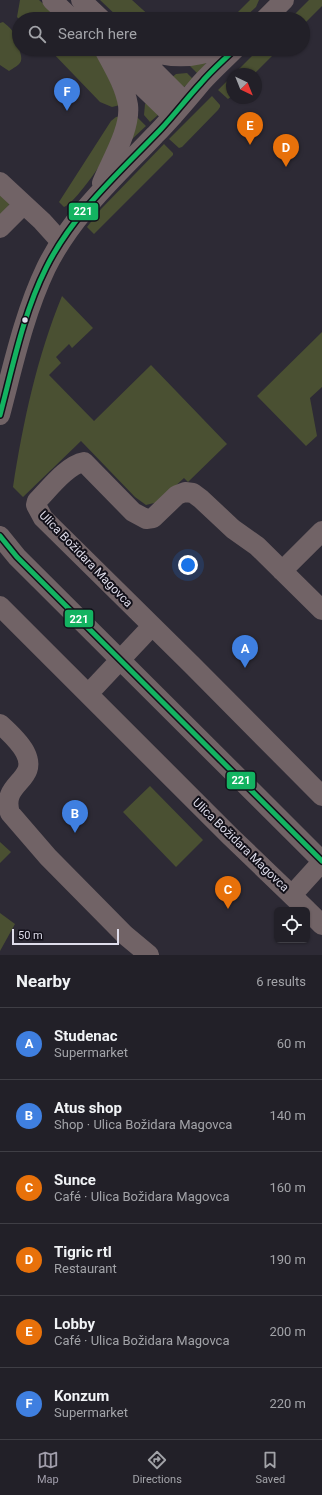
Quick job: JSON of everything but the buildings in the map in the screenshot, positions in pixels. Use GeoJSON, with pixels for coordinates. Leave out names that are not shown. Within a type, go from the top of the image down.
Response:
{"type":"FeatureCollection","features":[{"type":"Feature","properties":{"kind":"street"},"geometry":{"type":"LineString","coordinates":[[52,0],[65,12]]}},
{"type":"Feature","properties":{"kind":"street"},"geometry":{"type":"LineString","coordinates":[[80,0],[93,12]]}},
{"type":"Feature","properties":{"kind":"street"},"geometry":{"type":"LineString","coordinates":[[272,12],[284,0]]}},
{"type":"Feature","properties":{"kind":"street"},"geometry":{"type":"LineString","coordinates":[[97,195],[124,134],[128,111],[122,85],[107,56]]}},
{"type":"Feature","properties":{"kind":"street"},"geometry":{"type":"LineString","coordinates":[[110,56],[147,90],[179,109]]}},
{"type":"Feature","properties":{"kind":"street"},"geometry":{"type":"LineString","coordinates":[[137,56],[179,109]]}},
{"type":"Feature","properties":{"kind":"street"},"geometry":{"type":"LineString","coordinates":[[172,56],[198,56]]}},
{"type":"Feature","properties":{"kind":"street"},"geometry":{"type":"LineString","coordinates":[[0,415],[31,304],[46,268],[61,242],[82,211],[229,56]]}},
{"type":"Feature","properties":{"kind":"street"},"geometry":{"type":"LineString","coordinates":[[0,182],[23,205],[42,221],[61,242]]}},
{"type":"Feature","properties":{"kind":"street"},"geometry":{"type":"LineString","coordinates":[[0,228],[23,205]]}},
{"type":"Feature","properties":{"kind":"street","name":"Ulica Božidara Magovca"},"geometry":{"type":"LineString","coordinates":[[322,610],[257,546],[233,529],[193,493],[185,492],[177,495],[153,518],[146,519],[133,512],[84,462],[78,463],[68,470],[37,501],[36,505],[43,518],[322,796]]}},
{"type":"Feature","properties":{"kind":"street"},"geometry":{"type":"LineString","coordinates":[[282,571],[322,531]]}},
{"type":"Feature","properties":{"kind":"street","name":"Ulica Božidara Magovca"},"geometry":{"type":"LineString","coordinates":[[0,536],[18,557],[322,862],[292,895]]}},
{"type":"Feature","properties":{"kind":"street","name":"Ulica Božidara Magovca"},"geometry":{"type":"LineString","coordinates":[[0,606],[89,693],[230,836],[304,907]]}},
{"type":"Feature","properties":{"kind":"street"},"geometry":{"type":"LineString","coordinates":[[89,693],[152,626]]}},
{"type":"Feature","properties":{"kind":"street"},"geometry":{"type":"LineString","coordinates":[[0,724],[22,746],[26,753],[28,762],[25,773],[12,787],[5,799],[6,806],[10,813],[48,858],[125,935],[149,955]]}},
{"type":"Feature","properties":{"kind":"street","name":"Ulica Božidara Magovca"},"geometry":{"type":"LineString","coordinates":[[310,913],[322,926]]}},
{"type":"Feature","properties":{"kind":"green space"},"geometry":{"type":"Polygon","coordinates":[[[20,0],[39,0],[52,12],[18,12],[20,0]]]}},
{"type":"Feature","properties":{"kind":"green space"},"geometry":{"type":"Polygon","coordinates":[[[100,0],[132,0],[145,12],[113,12],[100,0]]]}},
{"type":"Feature","properties":{"kind":"green space"},"geometry":{"type":"Polygon","coordinates":[[[250,0],[259,0],[256,7],[251,12],[238,12],[250,0]]]}},
{"type":"Feature","properties":{"kind":"green space"},"geometry":{"type":"Polygon","coordinates":[[[309,0],[322,0],[322,6],[310,18],[310,12],[297,12],[309,0]]]}},
{"type":"Feature","properties":{"kind":"green space"},"geometry":{"type":"Polygon","coordinates":[[[3,22],[12,31],[12,56],[21,56],[20,63],[9,71],[0,65],[0,23],[3,22]]]}},
{"type":"Feature","properties":{"kind":"green space"},"geometry":{"type":"Polygon","coordinates":[[[56,56],[97,56],[102,61],[120,105],[112,107],[100,102],[56,56]]]}},
{"type":"Feature","properties":{"kind":"green space"},"geometry":{"type":"Polygon","coordinates":[[[206,56],[212,56],[198,74],[186,62],[206,56]]]}},
{"type":"Feature","properties":{"kind":"green space"},"geometry":{"type":"Polygon","coordinates":[[[252,56],[272,56],[260,68],[240,68],[252,56]]]}},
{"type":"Feature","properties":{"kind":"green space"},"geometry":{"type":"Polygon","coordinates":[[[187,73],[193,79],[183,88],[170,79],[176,74],[187,73]]]}},
{"type":"Feature","properties":{"kind":"green space"},"geometry":{"type":"Polygon","coordinates":[[[226,82],[226,97],[218,90],[226,82]]]}},
{"type":"Feature","properties":{"kind":"green space"},"geometry":{"type":"Polygon","coordinates":[[[212,96],[220,107],[182,147],[179,148],[169,139],[212,96]]]}},
{"type":"Feature","properties":{"kind":"green space"},"geometry":{"type":"Polygon","coordinates":[[[150,99],[158,115],[150,122],[144,115],[145,104],[150,99]]]}},
{"type":"Feature","properties":{"kind":"green space"},"geometry":{"type":"Polygon","coordinates":[[[123,116],[111,147],[95,173],[74,199],[64,207],[59,202],[111,121],[116,117],[123,116]]]}},
{"type":"Feature","properties":{"kind":"green space"},"geometry":{"type":"Polygon","coordinates":[[[136,116],[146,126],[130,141],[136,116]]]}},
{"type":"Feature","properties":{"kind":"green space"},"geometry":{"type":"Polygon","coordinates":[[[164,144],[173,153],[173,155],[94,234],[87,227],[101,209],[164,144]]]}},
{"type":"Feature","properties":{"kind":"green space"},"geometry":{"type":"Polygon","coordinates":[[[0,187],[10,203],[0,218],[0,187]]]}},
{"type":"Feature","properties":{"kind":"green space"},"geometry":{"type":"Polygon","coordinates":[[[62,296],[93,328],[72,348],[69,344],[56,357],[61,363],[49,375],[94,421],[151,365],[227,444],[188,482],[184,478],[158,502],[146,505],[135,497],[81,441],[23,497],[13,487],[21,438],[38,366],[62,296]]]}},
{"type":"Feature","properties":{"kind":"green space"},"geometry":{"type":"Polygon","coordinates":[[[322,332],[322,387],[310,398],[317,436],[306,446],[257,396],[322,332]]]}},
{"type":"Feature","properties":{"kind":"green space"},"geometry":{"type":"Polygon","coordinates":[[[150,786],[203,840],[176,867],[123,812],[150,786]]]}},
{"type":"Feature","properties":{"kind":"green space"},"geometry":{"type":"Polygon","coordinates":[[[0,842],[11,852],[0,863],[0,842]]]}},
{"type":"Feature","properties":{"kind":"green space"},"geometry":{"type":"Polygon","coordinates":[[[0,913],[15,924],[0,951],[0,913]]]}},
{"type":"Feature","properties":{"kind":"transit line","name":"221"},"geometry":{"type":"LineString","coordinates":[[0,415],[19,340],[31,303],[46,268],[57,248],[83,211],[98,194],[161,129],[209,74],[228,56]]}},
{"type":"Feature","properties":{"kind":"transit line","name":"221"},"geometry":{"type":"LineString","coordinates":[[0,536],[17,557],[322,861]]}},
{"type":"Feature","properties":{"kind":"place","name":"Konzum"},"geometry":{"type":"Point","coordinates":[67,111]}},
{"type":"Feature","properties":{"kind":"place","name":"Lobby"},"geometry":{"type":"Point","coordinates":[250,145]}},
{"type":"Feature","properties":{"kind":"place","name":"Tigric rtl"},"geometry":{"type":"Point","coordinates":[286,167]}},
{"type":"Feature","properties":{"kind":"place","name":"Studenac"},"geometry":{"type":"Point","coordinates":[245,668]}},
{"type":"Feature","properties":{"kind":"place","name":"Atus shop"},"geometry":{"type":"Point","coordinates":[75,833]}},
{"type":"Feature","properties":{"kind":"place","name":"Sunce"},"geometry":{"type":"Point","coordinates":[228,909]}}]}
